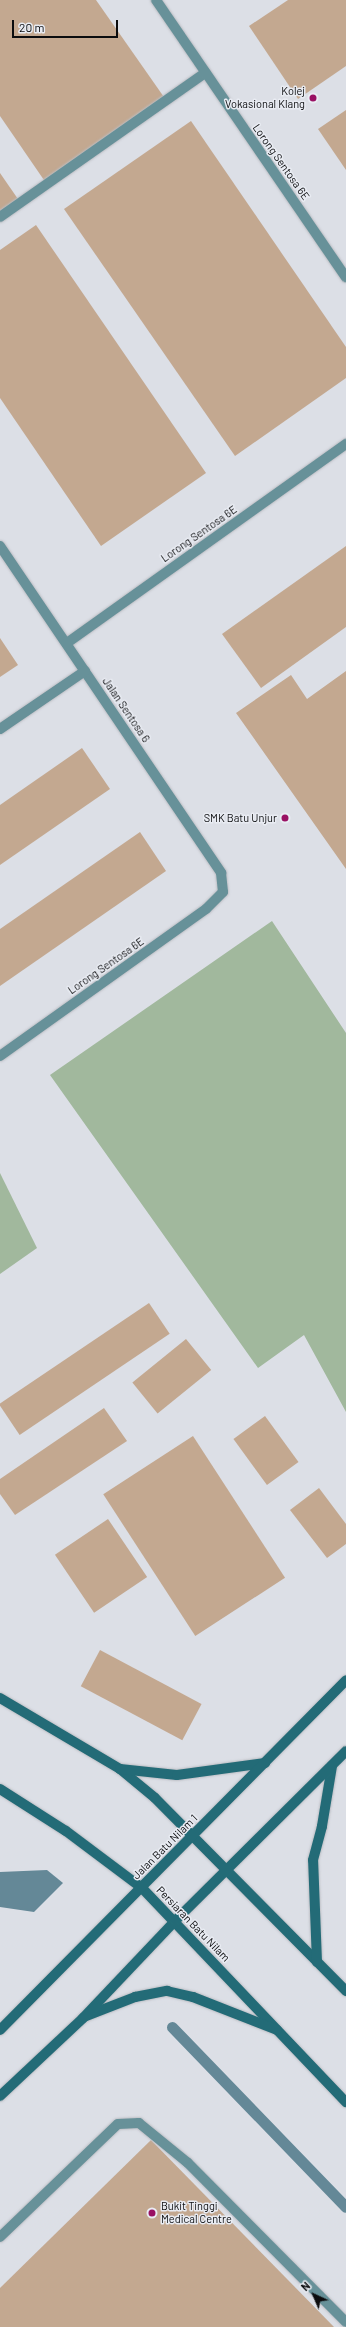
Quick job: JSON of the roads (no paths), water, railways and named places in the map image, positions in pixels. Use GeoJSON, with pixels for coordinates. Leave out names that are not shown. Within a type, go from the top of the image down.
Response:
{"type":"FeatureCollection","features":[{"type":"Feature","properties":{"kind":"main road","name":"Jalan Batu Nilam 1"},"geometry":{"type":"LineString","coordinates":[[0,2030],[194,1836],[346,1680]]}},
{"type":"Feature","properties":{"kind":"main road"},"geometry":{"type":"LineString","coordinates":[[0,1698],[120,1769],[156,1798],[346,1992]]}},
{"type":"Feature","properties":{"kind":"main road"},"geometry":{"type":"LineString","coordinates":[[0,2096],[83,2018],[175,1921],[228,1871],[346,1751]]}},
{"type":"Feature","properties":{"kind":"main road"},"geometry":{"type":"LineString","coordinates":[[120,1769],[177,1775],[265,1763]]}},
{"type":"Feature","properties":{"kind":"main road"},"geometry":{"type":"LineString","coordinates":[[316,1962],[313,1914],[313,1860],[322,1826],[332,1766]]}},
{"type":"Feature","properties":{"kind":"main road","name":"Persiaran Batu Nilam"},"geometry":{"type":"LineString","coordinates":[[0,1789],[66,1831],[142,1888],[346,2102]]}},
{"type":"Feature","properties":{"kind":"main road"},"geometry":{"type":"LineString","coordinates":[[83,2018],[135,1997],[166,1991],[193,1997],[280,2032]]}},
{"type":"Feature","properties":{"kind":"street","name":"Lorong Sentosa 6E"},"geometry":{"type":"LineString","coordinates":[[156,0],[346,277]]}},
{"type":"Feature","properties":{"kind":"street"},"geometry":{"type":"LineString","coordinates":[[0,217],[205,73]]}},
{"type":"Feature","properties":{"kind":"street","name":"Lorong Sentosa 6E"},"geometry":{"type":"LineString","coordinates":[[67,643],[346,444]]}},
{"type":"Feature","properties":{"kind":"street","name":"Jalan Sentosa 6"},"geometry":{"type":"LineString","coordinates":[[0,546],[67,643],[220,873],[223,892]]}},
{"type":"Feature","properties":{"kind":"street"},"geometry":{"type":"LineString","coordinates":[[0,730],[85,671]]}},
{"type":"Feature","properties":{"kind":"street","name":"Lorong Sentosa 6E"},"geometry":{"type":"LineString","coordinates":[[0,1056],[206,909],[223,892]]}},
{"type":"Feature","properties":{"kind":"street"},"geometry":{"type":"LineString","coordinates":[[0,2237],[118,2124],[139,2123],[188,2163],[346,2322]]}},
{"type":"Feature","properties":{"kind":"water"},"geometry":{"type":"Polygon","coordinates":[[[47,1870],[63,1883],[34,1912],[0,1907],[0,1872],[47,1870]]]}},
{"type":"Feature","properties":{"kind":"waterway"},"geometry":{"type":"LineString","coordinates":[[172,2027],[346,2207]]}},
{"type":"Feature","properties":{"kind":"place","name":"Kolej Vokasional Klang"},"geometry":{"type":"Point","coordinates":[313,98]}},
{"type":"Feature","properties":{"kind":"place","name":"SMK Batu Unjur"},"geometry":{"type":"Point","coordinates":[285,818]}},
{"type":"Feature","properties":{"kind":"place","name":"Bukit Tinggi Medical Centre"},"geometry":{"type":"Point","coordinates":[152,2213]}}]}
